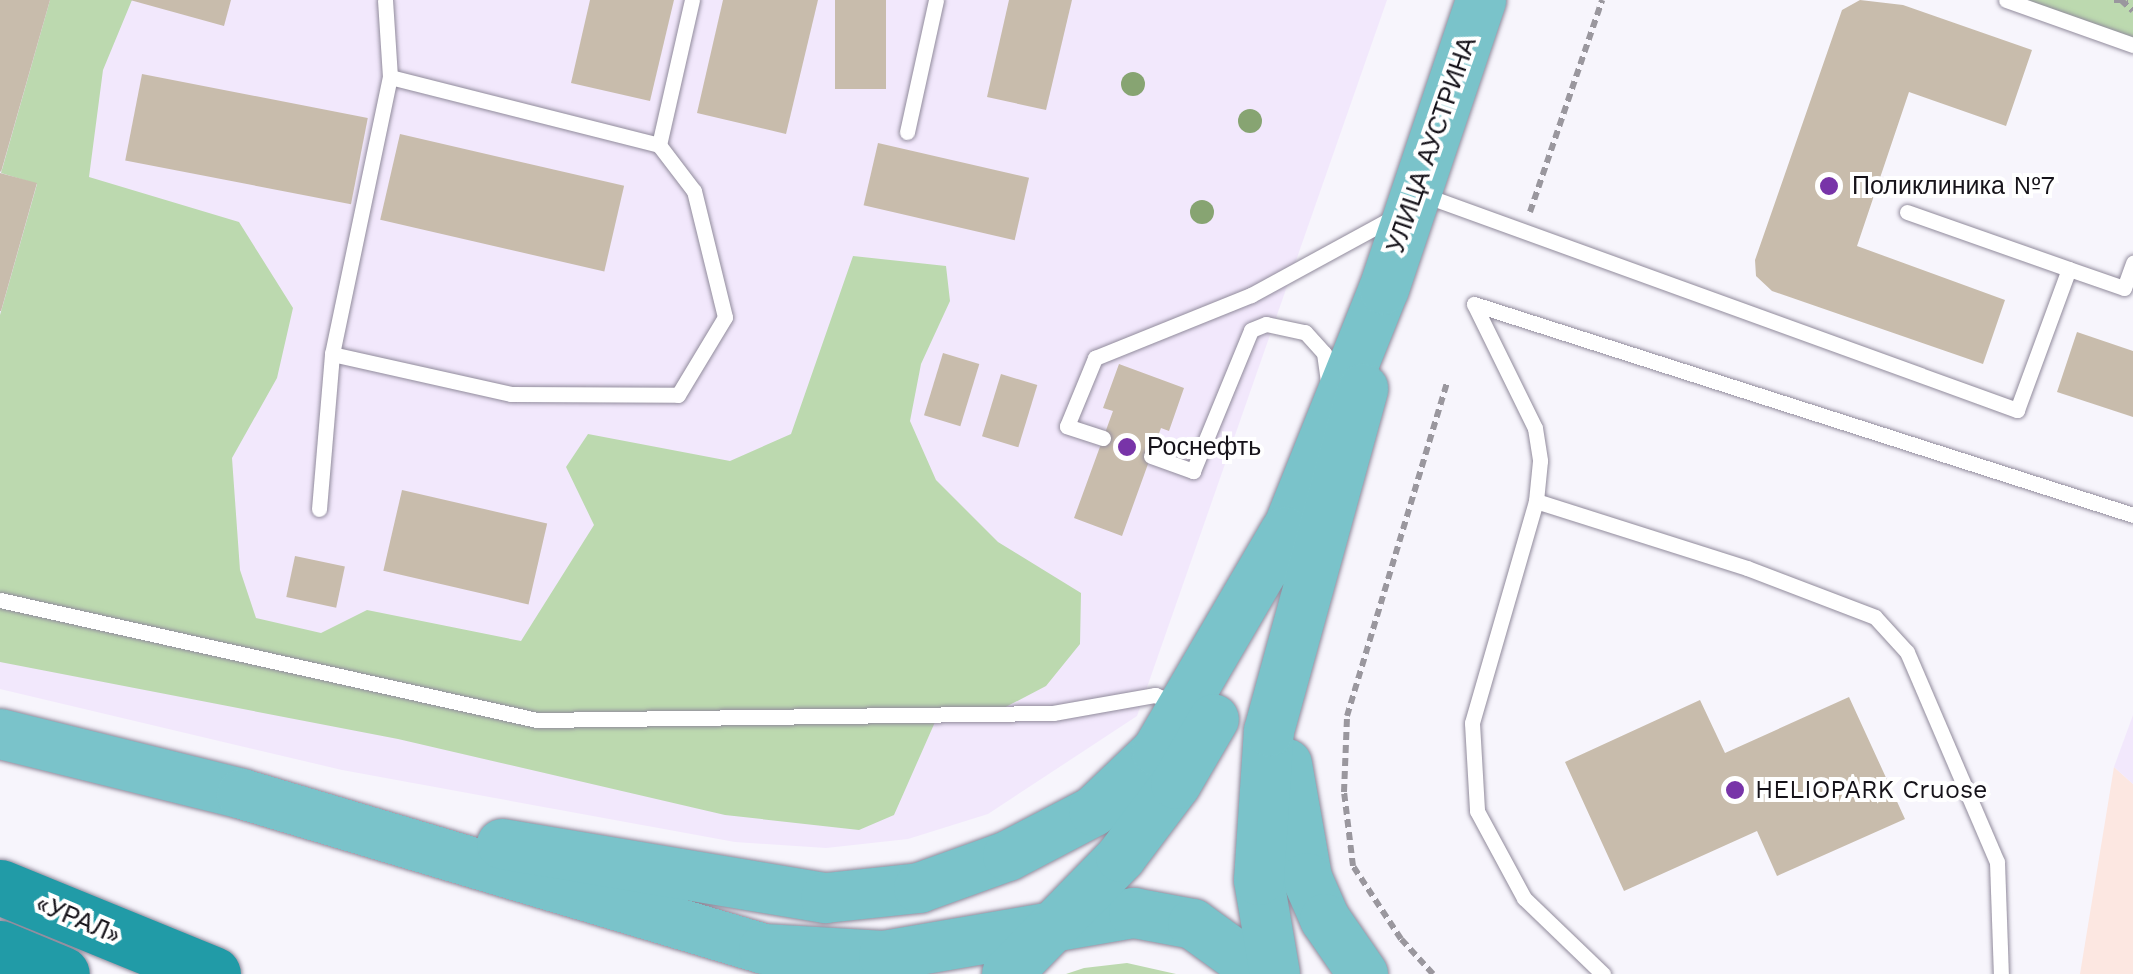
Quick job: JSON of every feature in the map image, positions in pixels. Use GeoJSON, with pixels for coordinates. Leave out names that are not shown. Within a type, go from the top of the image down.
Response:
{"type":"FeatureCollection","features":[{"type":"Feature","properties":{"kind":"highway","name":"«УРАЛ»"},"geometry":{"type":"LineString","coordinates":[[0,886],[213,974]]}},
{"type":"Feature","properties":{"kind":"highway"},"geometry":{"type":"LineString","coordinates":[[0,948],[62,974]]}},
{"type":"Feature","properties":{"kind":"main road","name":"УЛИЦА АУСТРИНА"},"geometry":{"type":"LineString","coordinates":[[1384,290],[1481,0]]}},
{"type":"Feature","properties":{"kind":"main road"},"geometry":{"type":"LineString","coordinates":[[1007,974],[1121,858],[1176,784],[1213,721],[1316,445],[1384,290]]}},
{"type":"Feature","properties":{"kind":"main road"},"geometry":{"type":"LineString","coordinates":[[1275,974],[1260,880],[1262,790],[1269,731],[1304,596],[1350,456],[1384,290]]}},
{"type":"Feature","properties":{"kind":"main road"},"geometry":{"type":"LineString","coordinates":[[242,794],[715,884],[826,898],[873,896],[972,870],[1081,819],[1127,786],[1185,708],[1285,532]]}},
{"type":"Feature","properties":{"kind":"main road"},"geometry":{"type":"LineString","coordinates":[[1304,596],[1286,757],[1296,832],[1325,920],[1363,974]]}},
{"type":"Feature","properties":{"kind":"main road"},"geometry":{"type":"LineString","coordinates":[[0,734],[242,794],[764,949],[884,956],[1054,925],[1160,915],[1218,938],[1262,974]]}},
{"type":"Feature","properties":{"kind":"lane"},"geometry":{"type":"LineString","coordinates":[[319,510],[332,354],[390,77],[385,0]]}},
{"type":"Feature","properties":{"kind":"lane"},"geometry":{"type":"LineString","coordinates":[[659,146],[692,0]]}},
{"type":"Feature","properties":{"kind":"lane"},"geometry":{"type":"LineString","coordinates":[[907,132],[936,0]]}},
{"type":"Feature","properties":{"kind":"lane"},"geometry":{"type":"LineString","coordinates":[[2006,0],[2133,45]]}},
{"type":"Feature","properties":{"kind":"lane"},"geometry":{"type":"LineString","coordinates":[[332,354],[512,394],[678,395],[724,316],[694,191],[659,146],[390,77]]}},
{"type":"Feature","properties":{"kind":"lane"},"geometry":{"type":"LineString","coordinates":[[1103,438],[1067,426],[1095,358],[1251,295],[1413,200],[1523,231],[2016,410],[2069,268]]}},
{"type":"Feature","properties":{"kind":"lane"},"geometry":{"type":"LineString","coordinates":[[1907,212],[2128,290],[2133,262]]}},
{"type":"Feature","properties":{"kind":"lane"},"geometry":{"type":"LineString","coordinates":[[1603,974],[1524,898],[1478,811],[1472,722],[1536,501],[1535,428],[1474,304],[2133,515]]}},
{"type":"Feature","properties":{"kind":"lane"},"geometry":{"type":"LineString","coordinates":[[1151,456],[1193,470],[1240,344],[1266,324],[1305,332],[1324,352],[1328,389],[1316,445]]}},
{"type":"Feature","properties":{"kind":"lane"},"geometry":{"type":"LineString","coordinates":[[1536,501],[1747,568],[1875,617],[1907,652],[1998,862],[2001,974]]}},
{"type":"Feature","properties":{"kind":"lane"},"geometry":{"type":"LineString","coordinates":[[0,600],[537,720],[1052,714],[1154,695],[1185,708]]}},
{"type":"Feature","properties":{"kind":"path"},"geometry":{"type":"LineString","coordinates":[[1523,231],[1602,0]]}},
{"type":"Feature","properties":{"kind":"path"},"geometry":{"type":"LineString","coordinates":[[2122,1],[2133,11]]}},
{"type":"Feature","properties":{"kind":"path"},"geometry":{"type":"LineString","coordinates":[[1433,974],[1401,939],[1353,866],[1344,792],[1347,716],[1446,383]]}},
{"type":"Feature","properties":{"kind":"shaded area"},"geometry":{"type":"Polygon","coordinates":[[[0,0],[1387,0],[1137,716],[988,814],[908,839],[826,848],[735,842],[342,770],[0,689],[0,0]]]}},
{"type":"Feature","properties":{"kind":"shaded area"},"geometry":{"type":"Polygon","coordinates":[[[2133,715],[2133,784],[2114,767],[2133,715]]]}},
{"type":"Feature","properties":{"kind":"shaded area"},"geometry":{"type":"Polygon","coordinates":[[[2114,767],[2133,784],[2133,974],[2080,974],[2114,767]]]}},
{"type":"Feature","properties":{"kind":"green space"},"geometry":{"type":"Polygon","coordinates":[[[50,0],[132,0],[103,70],[89,177],[239,222],[293,308],[277,378],[232,458],[240,570],[256,618],[321,633],[367,610],[521,641],[594,525],[566,467],[588,434],[730,461],[791,434],[853,256],[946,266],[950,301],[921,364],[910,421],[936,480],[998,542],[1081,593],[1080,644],[1046,686],[1000,710],[939,713],[894,815],[859,830],[725,815],[398,739],[0,662],[0,315],[37,184],[1,173],[50,0]]]}},
{"type":"Feature","properties":{"kind":"green space"},"geometry":{"type":"Polygon","coordinates":[[[2022,0],[2133,0],[2133,38],[2022,0]]]}},
{"type":"Feature","properties":{"kind":"green space"},"geometry":{"type":"Polygon","coordinates":[[[1127,963],[1176,974],[1066,974],[1084,968],[1127,963]]]}},
{"type":"Feature","properties":{"kind":"building"},"geometry":{"type":"Polygon","coordinates":[[[0,0],[50,0],[1,172],[0,171],[0,0]]]}},
{"type":"Feature","properties":{"kind":"building"},"geometry":{"type":"Polygon","coordinates":[[[130,0],[231,0],[224,26],[130,0]]]}},
{"type":"Feature","properties":{"kind":"building"},"geometry":{"type":"Polygon","coordinates":[[[590,0],[674,0],[650,101],[571,83],[590,0]]]}},
{"type":"Feature","properties":{"kind":"building"},"geometry":{"type":"Polygon","coordinates":[[[723,0],[818,0],[786,134],[697,113],[723,0]]]}},
{"type":"Feature","properties":{"kind":"building"},"geometry":{"type":"Polygon","coordinates":[[[835,0],[886,0],[886,89],[835,89],[835,0]]]}},
{"type":"Feature","properties":{"kind":"building"},"geometry":{"type":"Polygon","coordinates":[[[1009,0],[1072,0],[1046,110],[987,97],[1009,0]]]}},
{"type":"Feature","properties":{"kind":"building","name":"Поликлиника №7"},"geometry":{"type":"Polygon","coordinates":[[[1860,0],[1903,5],[2032,50],[2006,126],[1909,92],[1857,246],[2005,300],[1983,364],[1772,291],[1756,276],[1755,260],[1842,10],[1860,0]]]}},
{"type":"Feature","properties":{"kind":"building"},"geometry":{"type":"Polygon","coordinates":[[[142,74],[368,118],[351,204],[125,160],[142,74]]]}},
{"type":"Feature","properties":{"kind":"building"},"geometry":{"type":"Polygon","coordinates":[[[400,134],[624,186],[604,271],[380,220],[400,134]]]}},
{"type":"Feature","properties":{"kind":"building"},"geometry":{"type":"Polygon","coordinates":[[[878,143],[1029,178],[1015,240],[864,205],[878,143]]]}},
{"type":"Feature","properties":{"kind":"building"},"geometry":{"type":"Polygon","coordinates":[[[0,173],[37,183],[1,311],[0,311],[0,173]]]}},
{"type":"Feature","properties":{"kind":"building"},"geometry":{"type":"Polygon","coordinates":[[[2077,332],[2133,351],[2133,417],[2057,392],[2077,332]]]}},
{"type":"Feature","properties":{"kind":"building"},"geometry":{"type":"Polygon","coordinates":[[[943,353],[979,364],[960,426],[924,415],[943,353]]]}},
{"type":"Feature","properties":{"kind":"building","name":"Роснефть"},"geometry":{"type":"Polygon","coordinates":[[[1119,364],[1184,388],[1169,431],[1161,428],[1122,536],[1074,518],[1113,411],[1103,408],[1119,364]]]}},
{"type":"Feature","properties":{"kind":"building"},"geometry":{"type":"Polygon","coordinates":[[[1001,374],[1037,385],[1018,447],[982,436],[1001,374]]]}},
{"type":"Feature","properties":{"kind":"building"},"geometry":{"type":"Polygon","coordinates":[[[402,490],[547,524],[529,604],[383,571],[402,490]]]}},
{"type":"Feature","properties":{"kind":"building"},"geometry":{"type":"Polygon","coordinates":[[[295,556],[345,567],[336,608],[286,597],[295,556]]]}},
{"type":"Feature","properties":{"kind":"building","name":"HELIOPARK Cruose"},"geometry":{"type":"Polygon","coordinates":[[[1849,697],[1905,819],[1777,876],[1757,831],[1624,891],[1565,762],[1700,700],[1725,753],[1849,697]]]}},
{"type":"Feature","properties":{"kind":"place","name":"Поликлиника №7"},"geometry":{"type":"Point","coordinates":[1829,186]}},
{"type":"Feature","properties":{"kind":"place","name":"Роснефть"},"geometry":{"type":"Point","coordinates":[1127,447]}},
{"type":"Feature","properties":{"kind":"place","name":"HELIOPARK Cruose"},"geometry":{"type":"Point","coordinates":[1735,790]}}]}
